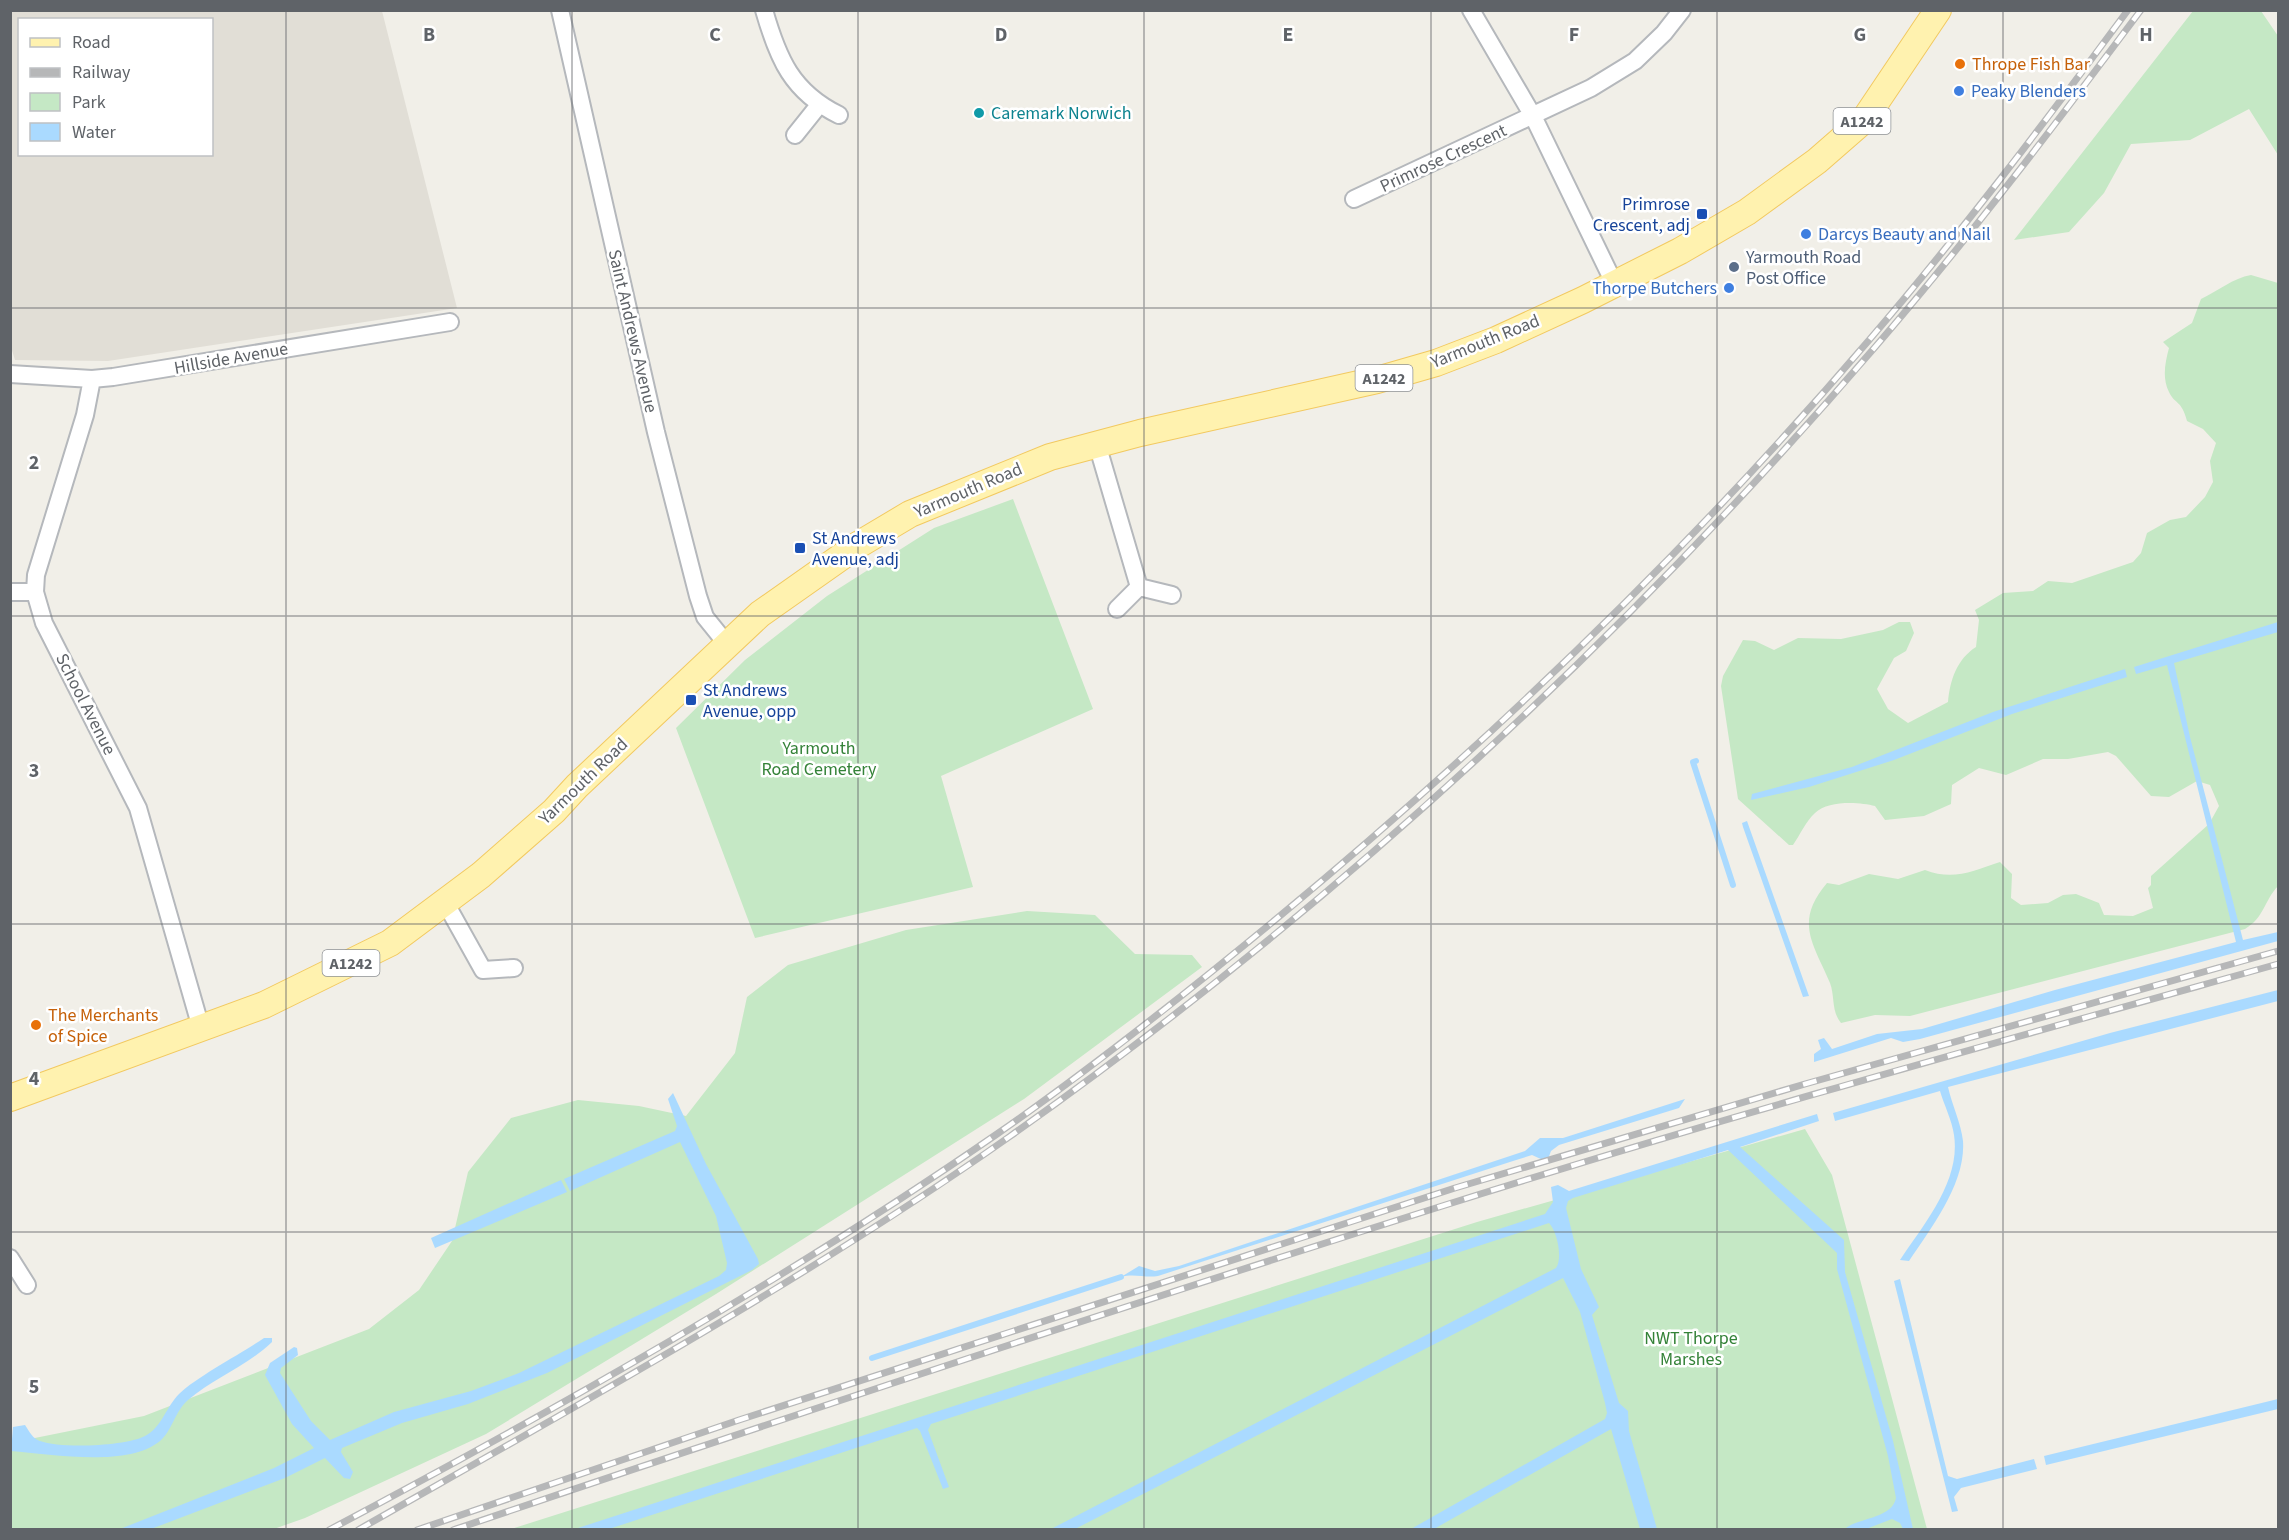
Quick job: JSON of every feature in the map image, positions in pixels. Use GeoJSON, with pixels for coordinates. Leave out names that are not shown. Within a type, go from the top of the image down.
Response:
{"type":"FeatureCollection","features":[{"type":"Feature","properties":{"kind":"main road","name":"Yarmouth Road"},"geometry":{"type":"LineString","coordinates":[[10,1098],[297,991],[390,944],[481,875],[555,811],[726,643],[798,585],[910,514],[1015,469],[1097,444],[1367,382],[1436,363],[1496,340],[1616,285],[1747,212],[1839,142],[1864,120],[1938,10]]}},
{"type":"Feature","properties":{"kind":"street","name":"Saint Andrews Avenue"},"geometry":{"type":"LineString","coordinates":[[560,10],[656,432],[698,596],[705,617],[726,643]]}},
{"type":"Feature","properties":{"kind":"street"},"geometry":{"type":"LineString","coordinates":[[764,10],[774,46],[790,74],[819,105],[839,115]]}},
{"type":"Feature","properties":{"kind":"street"},"geometry":{"type":"LineString","coordinates":[[1471,10],[1533,116],[1616,285]]}},
{"type":"Feature","properties":{"kind":"street","name":"Primrose Crescent"},"geometry":{"type":"LineString","coordinates":[[1354,200],[1591,88],[1635,61],[1664,33],[1682,10]]}},
{"type":"Feature","properties":{"kind":"street"},"geometry":{"type":"LineString","coordinates":[[795,135],[819,105]]}},
{"type":"Feature","properties":{"kind":"street","name":"Hillside Avenue"},"geometry":{"type":"LineString","coordinates":[[10,374],[92,379],[450,322]]}},
{"type":"Feature","properties":{"kind":"street","name":"School Avenue"},"geometry":{"type":"LineString","coordinates":[[92,379],[86,415],[40,559],[35,592],[44,623],[138,807],[201,1028]]}},
{"type":"Feature","properties":{"kind":"street"},"geometry":{"type":"LineString","coordinates":[[1097,444],[1139,587]]}},
{"type":"Feature","properties":{"kind":"street"},"geometry":{"type":"LineString","coordinates":[[1139,587],[1172,595]]}},
{"type":"Feature","properties":{"kind":"street"},"geometry":{"type":"LineString","coordinates":[[1117,609],[1139,587]]}},
{"type":"Feature","properties":{"kind":"street"},"geometry":{"type":"LineString","coordinates":[[10,592],[35,592]]}},
{"type":"Feature","properties":{"kind":"street"},"geometry":{"type":"LineString","coordinates":[[445,902],[483,977],[514,968]]}},
{"type":"Feature","properties":{"kind":"street"},"geometry":{"type":"LineString","coordinates":[[10,1258],[27,1285]]}},
{"type":"Feature","properties":{"kind":"shaded area"},"geometry":{"type":"Polygon","coordinates":[[[10,11],[382,11],[457,308],[108,361],[15,360],[10,344],[10,11]]]}},
{"type":"Feature","properties":{"kind":"green space"},"geometry":{"type":"Polygon","coordinates":[[[2193,11],[2261,11],[2278,36],[2278,155],[2249,109],[2190,140],[2131,144],[2104,193],[2069,232],[2014,240],[2193,11]]]}},
{"type":"Feature","properties":{"kind":"green space"},"geometry":{"type":"Polygon","coordinates":[[[2251,275],[2278,283],[2278,886],[2260,915],[2245,929],[1910,1016],[1875,1015],[1841,1023],[1834,1008],[1830,983],[1810,933],[1811,909],[1827,883],[1839,885],[1869,874],[1898,879],[1925,870],[1945,875],[1963,874],[2000,862],[2012,874],[2011,898],[2021,905],[2048,903],[2063,895],[2076,894],[2099,903],[2104,915],[2133,916],[2153,908],[2148,888],[2151,885],[2151,876],[2209,824],[2219,806],[2210,785],[2197,781],[2169,797],[2151,796],[2116,756],[2108,752],[2068,759],[2043,759],[2006,775],[1979,768],[1952,785],[1951,804],[1924,816],[1885,820],[1875,806],[1853,803],[1828,806],[1812,816],[1793,845],[1789,845],[1738,799],[1721,686],[1723,676],[1743,640],[1755,641],[1774,650],[1798,638],[1841,639],[1883,630],[1899,622],[1910,622],[1914,633],[1906,651],[1894,658],[1877,689],[1888,709],[1908,723],[1948,702],[1959,664],[1976,647],[1979,620],[1975,610],[2003,593],[2033,591],[2048,581],[2072,583],[2133,562],[2141,553],[2147,533],[2170,520],[2186,517],[2205,497],[2213,482],[2210,461],[2216,443],[2203,429],[2187,421],[2182,409],[2169,392],[2165,365],[2169,348],[2163,342],[2192,323],[2201,299],[2232,282],[2251,275]]]}},
{"type":"Feature","properties":{"kind":"green space","name":"Yarmouth Road Cemetery"},"geometry":{"type":"Polygon","coordinates":[[[1013,499],[1093,709],[941,776],[973,887],[755,938],[676,728],[745,660],[827,596],[934,528],[1013,499]]]}},
{"type":"Feature","properties":{"kind":"green space"},"geometry":{"type":"Polygon","coordinates":[[[1027,911],[1095,915],[1135,954],[1192,955],[1202,967],[1024,1099],[716,1294],[486,1434],[305,1518],[271,1530],[11,1529],[10,1443],[144,1416],[369,1329],[419,1290],[452,1241],[468,1172],[511,1118],[578,1100],[639,1106],[686,1116],[735,1053],[747,997],[788,965],[906,930],[1027,911]]]}},
{"type":"Feature","properties":{"kind":"green space","name":"NWT Thorpe Marshes"},"geometry":{"type":"Polygon","coordinates":[[[1805,1129],[1832,1175],[1927,1529],[508,1530],[1477,1222],[1805,1129]]]}},
{"type":"Feature","properties":{"kind":"water"},"geometry":{"type":"Polygon","coordinates":[[[2278,622],[2278,632],[2174,663],[2190,737],[2243,940],[2278,932],[2278,941],[1920,1039],[1903,1042],[1891,1038],[1814,1062],[1814,1054],[1821,1049],[1818,1040],[1824,1038],[1832,1049],[1877,1034],[1922,1029],[2055,990],[2236,942],[2167,665],[2136,674],[2134,667],[2278,622]]]}},
{"type":"Feature","properties":{"kind":"water"},"geometry":{"type":"Polygon","coordinates":[[[2125,669],[2127,677],[2012,714],[1894,760],[1809,787],[1751,800],[1752,794],[1852,767],[1993,712],[2125,669]]]}},
{"type":"Feature","properties":{"kind":"water"},"geometry":{"type":"Polygon","coordinates":[[[1747,821],[1809,996],[1803,997],[1743,827],[1742,823],[1747,821]]]}},
{"type":"Feature","properties":{"kind":"water"},"geometry":{"type":"Polygon","coordinates":[[[2278,990],[2278,1001],[1948,1087],[1963,1141],[1959,1173],[1945,1204],[1909,1261],[1900,1260],[1939,1201],[1952,1169],[1955,1152],[1954,1135],[1940,1091],[1835,1121],[1833,1113],[2110,1033],[2278,990]]]}},
{"type":"Feature","properties":{"kind":"water"},"geometry":{"type":"Polygon","coordinates":[[[673,1093],[706,1164],[758,1259],[759,1264],[752,1270],[547,1373],[468,1404],[402,1423],[342,1448],[341,1452],[353,1472],[350,1479],[344,1478],[325,1458],[285,1478],[151,1529],[120,1529],[274,1468],[314,1448],[292,1424],[265,1375],[270,1363],[294,1347],[297,1348],[298,1355],[281,1368],[280,1373],[311,1421],[330,1440],[394,1412],[471,1391],[519,1373],[719,1276],[726,1270],[727,1263],[716,1216],[680,1142],[570,1191],[564,1179],[675,1131],[677,1126],[668,1099],[673,1093]]]}},
{"type":"Feature","properties":{"kind":"water"},"geometry":{"type":"Polygon","coordinates":[[[1685,1099],[1679,1108],[1559,1145],[1551,1151],[1548,1159],[1543,1160],[1532,1155],[1158,1276],[1121,1277],[1139,1266],[1155,1271],[1179,1266],[1525,1151],[1540,1138],[1563,1138],[1685,1099]]]}},
{"type":"Feature","properties":{"kind":"water"},"geometry":{"type":"Polygon","coordinates":[[[1817,1114],[1819,1121],[1740,1147],[1844,1240],[1845,1272],[1893,1441],[1913,1529],[1903,1529],[1900,1523],[1892,1519],[1866,1529],[1845,1529],[1888,1510],[1896,1498],[1888,1456],[1837,1269],[1837,1253],[1728,1150],[1573,1198],[1568,1201],[1566,1208],[1581,1269],[1599,1307],[1592,1315],[1619,1403],[1628,1411],[1629,1431],[1657,1529],[1640,1529],[1611,1429],[1434,1529],[1411,1529],[1605,1419],[1607,1413],[1605,1403],[1580,1312],[1563,1278],[1075,1529],[1051,1529],[1556,1268],[1559,1258],[1558,1245],[1549,1223],[931,1424],[928,1430],[949,1487],[943,1489],[917,1428],[609,1529],[575,1529],[1545,1214],[1553,1202],[1551,1187],[1558,1185],[1569,1191],[1817,1114]]]}},
{"type":"Feature","properties":{"kind":"water"},"geometry":{"type":"Polygon","coordinates":[[[561,1180],[567,1192],[435,1248],[431,1238],[561,1180]]]}},
{"type":"Feature","properties":{"kind":"water"},"geometry":{"type":"Polygon","coordinates":[[[1900,1279],[1948,1476],[1957,1479],[2034,1459],[2037,1469],[1961,1488],[1954,1497],[1958,1511],[1952,1512],[1894,1281],[1900,1279]]]}},
{"type":"Feature","properties":{"kind":"water"},"geometry":{"type":"Polygon","coordinates":[[[264,1338],[272,1338],[272,1342],[252,1358],[188,1400],[164,1437],[146,1449],[109,1457],[11,1451],[13,1427],[25,1425],[38,1440],[63,1445],[109,1444],[145,1436],[156,1427],[175,1399],[187,1387],[264,1338]]]}},
{"type":"Feature","properties":{"kind":"water"},"geometry":{"type":"Polygon","coordinates":[[[2278,1399],[2278,1409],[2046,1465],[2044,1456],[2278,1399]]]}},
{"type":"Feature","properties":{"kind":"waterway"},"geometry":{"type":"LineString","coordinates":[[1696,761],[1693,762],[1733,885]]}},
{"type":"Feature","properties":{"kind":"waterway"},"geometry":{"type":"LineString","coordinates":[[872,1358],[1121,1277]]}},
{"type":"Feature","properties":{"kind":"railway"},"geometry":{"type":"LineString","coordinates":[[329,1530],[500,1438],[669,1342],[835,1241],[916,1188],[997,1134],[1106,1055],[1177,1000],[1360,849],[1437,781],[1588,640],[1661,567],[1802,417],[1970,218],[2128,10]]}},
{"type":"Feature","properties":{"kind":"railway"},"geometry":{"type":"LineString","coordinates":[[358,1530],[688,1341],[851,1242],[931,1190],[1009,1137],[1128,1050],[1244,960],[1357,866],[1467,768],[1574,667],[1678,563],[1779,456],[1945,264],[2141,10]]}},
{"type":"Feature","properties":{"kind":"railway"},"geometry":{"type":"LineString","coordinates":[[417,1530],[739,1420],[1455,1188],[1805,1084],[2278,951]]}},
{"type":"Feature","properties":{"kind":"railway"},"geometry":{"type":"LineString","coordinates":[[453,1530],[822,1406],[1543,1174],[1858,1082],[2278,964]]}},
{"type":"Feature","properties":{"kind":"place","name":"Thrope Fish Bar"},"geometry":{"type":"Point","coordinates":[1960,64]}},
{"type":"Feature","properties":{"kind":"place","name":"Peaky Blenders"},"geometry":{"type":"Point","coordinates":[1959,91]}},
{"type":"Feature","properties":{"kind":"place","name":"Caremark Norwich"},"geometry":{"type":"Point","coordinates":[979,113]}},
{"type":"Feature","properties":{"kind":"place","name":"Primrose Crescent, adj"},"geometry":{"type":"Point","coordinates":[1702,214]}},
{"type":"Feature","properties":{"kind":"place","name":"Darcys Beauty and Nail"},"geometry":{"type":"Point","coordinates":[1806,234]}},
{"type":"Feature","properties":{"kind":"place","name":"Yarmouth Road Post Office"},"geometry":{"type":"Point","coordinates":[1734,267]}},
{"type":"Feature","properties":{"kind":"place","name":"Thorpe Butchers"},"geometry":{"type":"Point","coordinates":[1729,288]}},
{"type":"Feature","properties":{"kind":"place","name":"St Andrews Avenue, adj"},"geometry":{"type":"Point","coordinates":[800,548]}},
{"type":"Feature","properties":{"kind":"place","name":"St Andrews Avenue, opp"},"geometry":{"type":"Point","coordinates":[691,700]}},
{"type":"Feature","properties":{"kind":"place","name":"The Merchants of Spice"},"geometry":{"type":"Point","coordinates":[36,1025]}}]}
